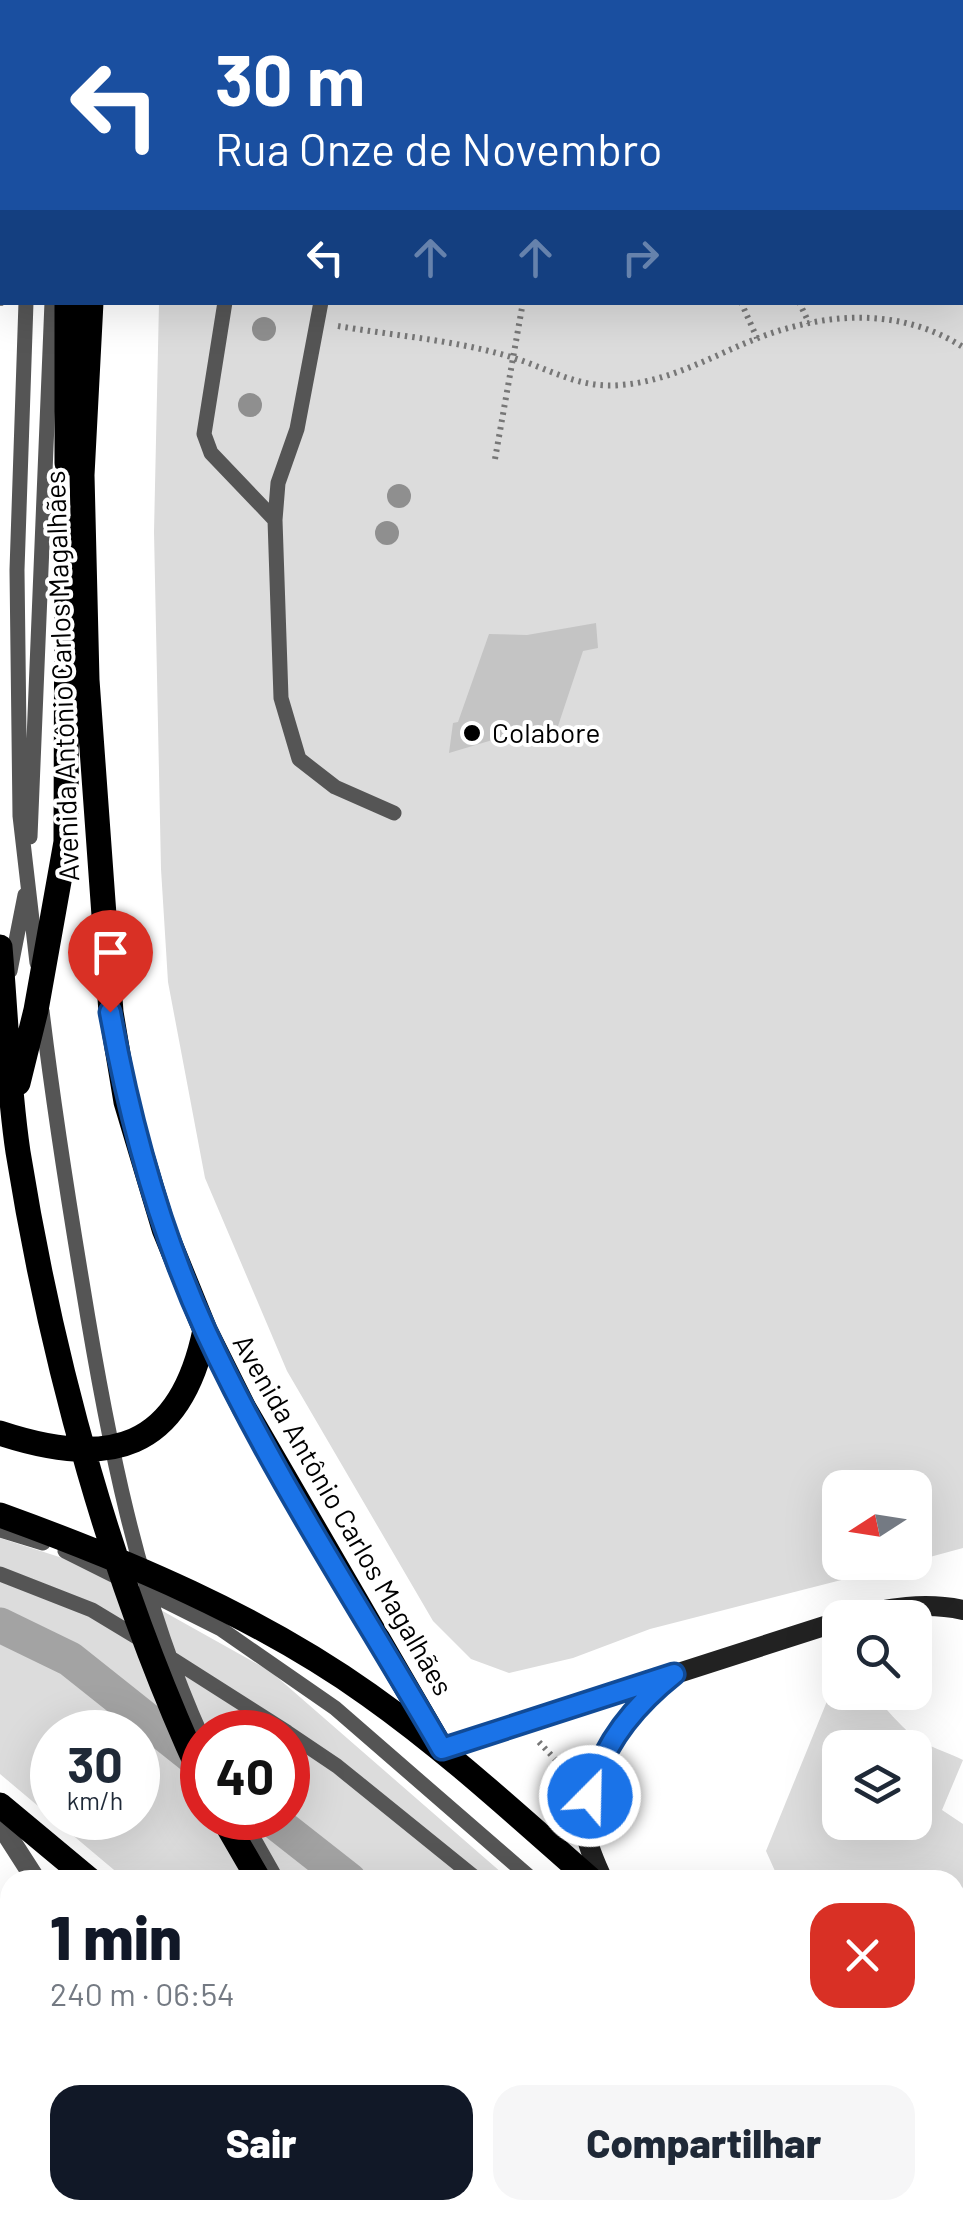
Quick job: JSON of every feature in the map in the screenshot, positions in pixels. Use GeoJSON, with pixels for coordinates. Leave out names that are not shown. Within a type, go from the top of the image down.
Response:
{"type":"FeatureCollection","features":[{"type":"Feature","properties":{"kind":"main road"},"geometry":{"type":"LineString","coordinates":[[0,1124],[23,1072],[66,842],[67,305]]}},
{"type":"Feature","properties":{"kind":"main road","name":"Avenida Antônio Carlos Magalhães"},"geometry":{"type":"LineString","coordinates":[[91,305],[82,474],[87,680],[110,1012],[126,1102],[164,1229],[205,1330],[244,1408],[442,1749]]}},
{"type":"Feature","properties":{"kind":"main road"},"geometry":{"type":"LineString","coordinates":[[0,948],[18,1149],[47,1300],[108,1527],[180,1726]]}},
{"type":"Feature","properties":{"kind":"main road"},"geometry":{"type":"LineString","coordinates":[[0,1434],[44,1448],[76,1450],[112,1449],[141,1438],[177,1408],[195,1370],[205,1330]]}},
{"type":"Feature","properties":{"kind":"main road"},"geometry":{"type":"LineString","coordinates":[[0,1515],[204,1600],[365,1692],[442,1749],[579,1870]]}},
{"type":"Feature","properties":{"kind":"main road"},"geometry":{"type":"LineString","coordinates":[[0,1805],[78,1870]]}},
{"type":"Feature","properties":{"kind":"main road"},"geometry":{"type":"LineString","coordinates":[[236,1840],[253,1870]]}},
{"type":"Feature","properties":{"kind":"street"},"geometry":{"type":"LineString","coordinates":[[932,1607],[963,1610]]}},
{"type":"Feature","properties":{"kind":"street"},"geometry":{"type":"LineString","coordinates":[[442,1749],[822,1627]]}},
{"type":"Feature","properties":{"kind":"street"},"geometry":{"type":"LineString","coordinates":[[600,1870],[586,1830],[593,1780],[629,1716],[674,1674]]}},
{"type":"Feature","properties":{"kind":"street"},"geometry":{"type":"LineString","coordinates":[[0,1824],[30,1870]]}},
{"type":"Feature","properties":{"kind":"lane"},"geometry":{"type":"LineString","coordinates":[[26,305],[17,570],[20,816],[54,1106],[96,1370],[135,1548],[190,1710]]}},
{"type":"Feature","properties":{"kind":"lane"},"geometry":{"type":"LineString","coordinates":[[0,1024],[28,874],[52,305]]}},
{"type":"Feature","properties":{"kind":"lane"},"geometry":{"type":"LineString","coordinates":[[225,305],[204,434],[211,453],[274,520]]}},
{"type":"Feature","properties":{"kind":"lane"},"geometry":{"type":"LineString","coordinates":[[320,305],[296,429],[278,483],[274,520],[280,698],[299,759],[325,780],[394,813]]}},
{"type":"Feature","properties":{"kind":"lane"},"geometry":{"type":"LineString","coordinates":[[0,1530],[61,1549],[221,1629],[336,1708],[522,1870]]}},
{"type":"Feature","properties":{"kind":"lane"},"geometry":{"type":"LineString","coordinates":[[0,1574],[92,1610],[251,1710]]}},
{"type":"Feature","properties":{"kind":"lane"},"geometry":{"type":"LineString","coordinates":[[310,1748],[466,1870]]}},
{"type":"Feature","properties":{"kind":"lane"},"geometry":{"type":"LineString","coordinates":[[255,1840],[272,1870]]}},
{"type":"Feature","properties":{"kind":"path"},"geometry":{"type":"LineString","coordinates":[[495,459],[522,305]]}},
{"type":"Feature","properties":{"kind":"path"},"geometry":{"type":"LineString","coordinates":[[742,305],[758,338]]}},
{"type":"Feature","properties":{"kind":"path"},"geometry":{"type":"LineString","coordinates":[[800,305],[809,323]]}},
{"type":"Feature","properties":{"kind":"path"},"geometry":{"type":"LineString","coordinates":[[317,322],[512,357],[579,384],[619,386],[662,378],[758,338],[809,323],[868,316],[902,320],[938,331],[963,347]]}},
{"type":"Feature","properties":{"kind":"path"},"geometry":{"type":"LineString","coordinates":[[523,1725],[590,1796]]}},
{"type":"Feature","properties":{"kind":"shaded area"},"geometry":{"type":"Polygon","coordinates":[[[159,305],[963,305],[963,1548],[932,1556],[932,1470],[822,1470],[822,1580],[842,1580],[650,1629],[573,1658],[509,1673],[471,1659],[433,1621],[287,1371],[205,1178],[168,982],[161,869],[154,532],[159,305]]]}},
{"type":"Feature","properties":{"kind":"shaded area"},"geometry":{"type":"Polygon","coordinates":[[[0,1538],[75,1562],[270,1671],[499,1870],[114,1870],[78,1840],[160,1840],[160,1710],[30,1710],[30,1799],[0,1774],[0,1538]]]}},
{"type":"Feature","properties":{"kind":"shaded area"},"geometry":{"type":"Polygon","coordinates":[[[823,1710],[887,1710],[907,1730],[822,1730],[822,1840],[932,1840],[932,1747],[963,1760],[942,1810],[963,1824],[963,1870],[775,1870],[766,1851],[823,1710]]]}},
{"type":"Feature","properties":{"kind":"building"},"geometry":{"type":"Polygon","coordinates":[[[596,623],[598,648],[583,651],[555,735],[533,728],[449,753],[453,723],[458,722],[489,634],[527,635],[596,623]]]}},
{"type":"Feature","properties":{"kind":"waterway"},"geometry":{"type":"LineString","coordinates":[[0,1625],[70,1659],[180,1746]]}},
{"type":"Feature","properties":{"kind":"waterway"},"geometry":{"type":"LineString","coordinates":[[298,1840],[336,1870]]}},
{"type":"Feature","properties":{"kind":"place","name":"Colabore"},"geometry":{"type":"Point","coordinates":[472,733]}},
{"type":"Feature","properties":{"kind":"route"},"geometry":{"type":"LineString","coordinates":[[110,1012],[126,1102],[164,1229],[205,1330],[244,1408],[442,1749],[674,1674],[629,1716],[593,1780],[590,1796]]}}]}
